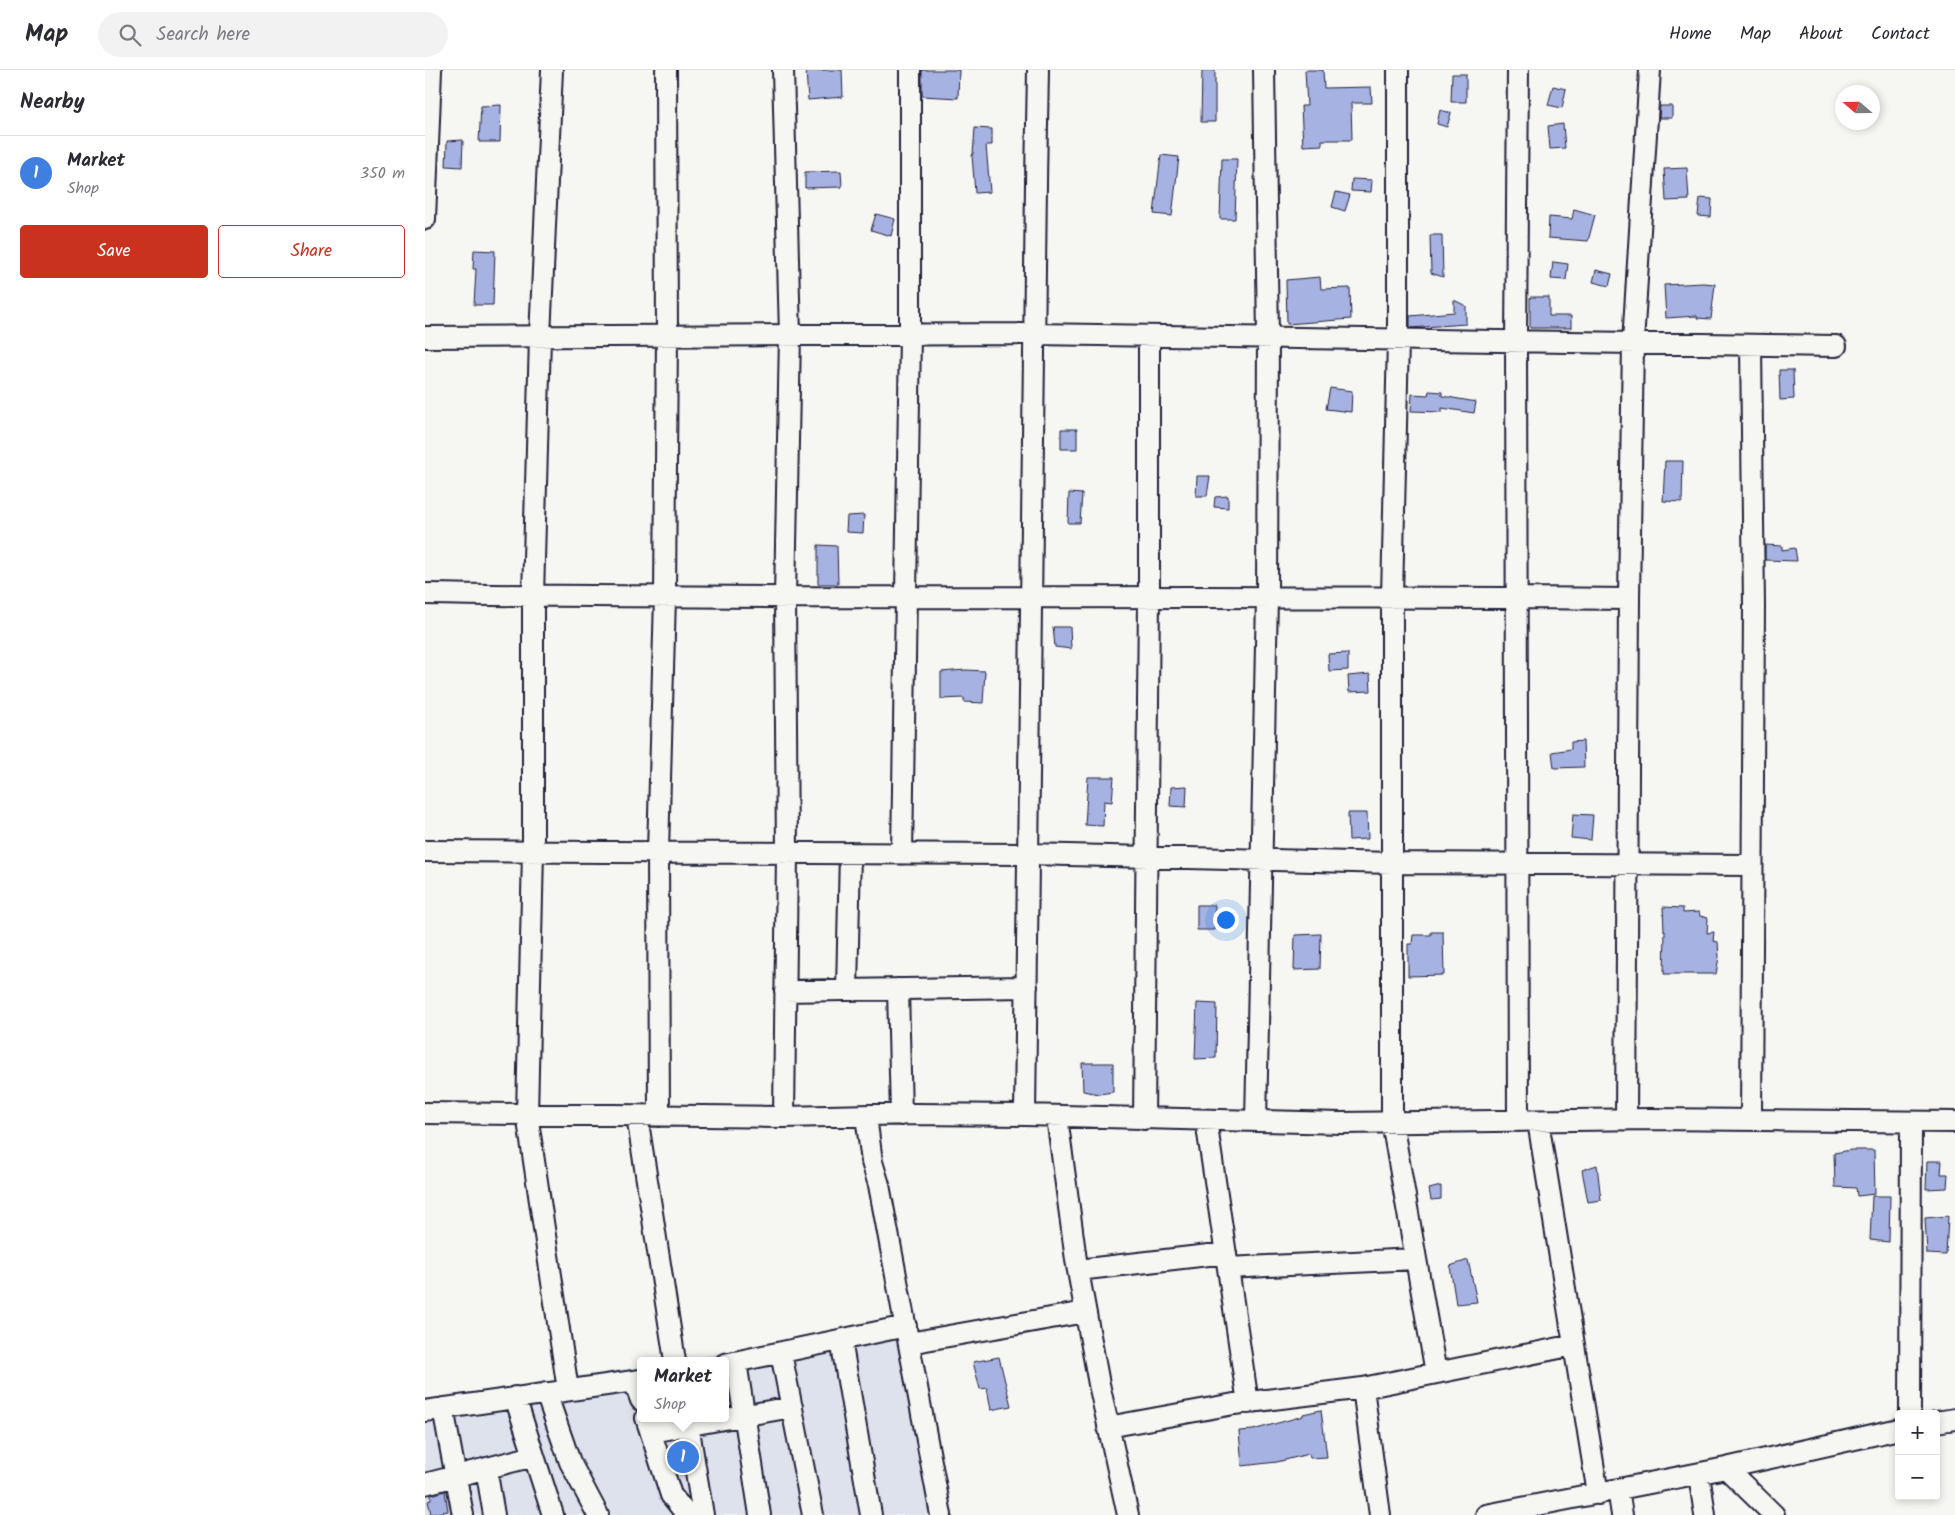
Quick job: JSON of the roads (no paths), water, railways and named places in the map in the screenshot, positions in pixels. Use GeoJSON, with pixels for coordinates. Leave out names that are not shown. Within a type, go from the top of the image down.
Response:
{"type":"FeatureCollection","features":[{"type":"Feature","properties":{"kind":"street"},"geometry":{"type":"LineString","coordinates":[[425,219],[431,70]]}},
{"type":"Feature","properties":{"kind":"street"},"geometry":{"type":"LineString","coordinates":[[552,70],[540,336],[533,596],[533,852],[527,1114],[568,1390]]}},
{"type":"Feature","properties":{"kind":"street"},"geometry":{"type":"LineString","coordinates":[[659,1116],[658,852],[665,598],[667,336],[666,70]]}},
{"type":"Feature","properties":{"kind":"street"},"geometry":{"type":"LineString","coordinates":[[783,70],[790,335],[785,598],[787,853],[784,1117]]}},
{"type":"Feature","properties":{"kind":"street"},"geometry":{"type":"LineString","coordinates":[[902,854],[910,335],[910,70]]}},
{"type":"Feature","properties":{"kind":"street"},"geometry":{"type":"LineString","coordinates":[[1025,1115],[1033,334],[1038,70]]}},
{"type":"Feature","properties":{"kind":"street"},"geometry":{"type":"LineString","coordinates":[[1256,1121],[1267,598],[1268,338],[1265,70]]}},
{"type":"Feature","properties":{"kind":"street"},"geometry":{"type":"LineString","coordinates":[[1397,70],[1398,340],[1392,597],[1392,1122],[1436,1373]]}},
{"type":"Feature","properties":{"kind":"street"},"geometry":{"type":"LineString","coordinates":[[1518,70],[1516,342],[1518,1121]]}},
{"type":"Feature","properties":{"kind":"street"},"geometry":{"type":"LineString","coordinates":[[1625,1120],[1633,343],[1650,70]]}},
{"type":"Feature","properties":{"kind":"street"},"geometry":{"type":"LineString","coordinates":[[425,337],[1033,334],[1836,346]]}},
{"type":"Feature","properties":{"kind":"street"},"geometry":{"type":"LineString","coordinates":[[1144,1119],[1149,598],[1149,336]]}},
{"type":"Feature","properties":{"kind":"street"},"geometry":{"type":"LineString","coordinates":[[1751,345],[1754,606],[1751,1120]]}},
{"type":"Feature","properties":{"kind":"street"},"geometry":{"type":"LineString","coordinates":[[425,594],[665,598],[1392,597],[1629,599]]}},
{"type":"Feature","properties":{"kind":"street"},"geometry":{"type":"LineString","coordinates":[[425,851],[1029,854],[1392,863],[1517,863],[1627,866],[1752,865]]}},
{"type":"Feature","properties":{"kind":"street"},"geometry":{"type":"LineString","coordinates":[[847,990],[849,853]]}},
{"type":"Feature","properties":{"kind":"street"},"geometry":{"type":"LineString","coordinates":[[785,991],[1027,987]]}},
{"type":"Feature","properties":{"kind":"street"},"geometry":{"type":"LineString","coordinates":[[898,989],[901,1114]]}},
{"type":"Feature","properties":{"kind":"street"},"geometry":{"type":"LineString","coordinates":[[425,1113],[784,1117],[901,1114],[1025,1115],[1144,1119],[1392,1122],[1625,1120],[1955,1122]]}},
{"type":"Feature","properties":{"kind":"street"},"geometry":{"type":"LineString","coordinates":[[637,1116],[674,1357]]}},
{"type":"Feature","properties":{"kind":"street"},"geometry":{"type":"LineString","coordinates":[[866,1116],[872,1162],[879,1185],[941,1515]]}},
{"type":"Feature","properties":{"kind":"street"},"geometry":{"type":"LineString","coordinates":[[1057,1117],[1085,1312],[1128,1515]]}},
{"type":"Feature","properties":{"kind":"street"},"geometry":{"type":"LineString","coordinates":[[1206,1120],[1248,1403]]}},
{"type":"Feature","properties":{"kind":"street"},"geometry":{"type":"LineString","coordinates":[[1538,1121],[1598,1494]]}},
{"type":"Feature","properties":{"kind":"street"},"geometry":{"type":"LineString","coordinates":[[1910,1410],[1911,1122]]}},
{"type":"Feature","properties":{"kind":"street"},"geometry":{"type":"LineString","coordinates":[[1078,1270],[1227,1261],[1416,1259]]}},
{"type":"Feature","properties":{"kind":"street"},"geometry":{"type":"LineString","coordinates":[[761,1515],[745,1417],[731,1363],[841,1340],[907,1334],[1085,1312]]}},
{"type":"Feature","properties":{"kind":"street"},"geometry":{"type":"LineString","coordinates":[[841,1340],[871,1515]]}},
{"type":"Feature","properties":{"kind":"street"},"geometry":{"type":"LineString","coordinates":[[1108,1427],[1248,1403],[1363,1388],[1574,1346]]}},
{"type":"Feature","properties":{"kind":"street"},"geometry":{"type":"LineString","coordinates":[[781,1353],[813,1515]]}},
{"type":"Feature","properties":{"kind":"street"},"geometry":{"type":"LineString","coordinates":[[463,1515],[455,1476],[434,1410],[637,1380]]}},
{"type":"Feature","properties":{"kind":"street"},"geometry":{"type":"LineString","coordinates":[[1363,1388],[1380,1515]]}},
{"type":"Feature","properties":{"kind":"street"},"geometry":{"type":"LineString","coordinates":[[546,1393],[571,1462],[598,1515]]}},
{"type":"Feature","properties":{"kind":"street"},"geometry":{"type":"LineString","coordinates":[[515,1397],[553,1515]]}},
{"type":"Feature","properties":{"kind":"street"},"geometry":{"type":"LineString","coordinates":[[729,1418],[745,1417],[791,1407]]}},
{"type":"Feature","properties":{"kind":"street"},"geometry":{"type":"LineString","coordinates":[[1940,1421],[1955,1419]]}},
{"type":"Feature","properties":{"kind":"street"},"geometry":{"type":"LineString","coordinates":[[687,1515],[671,1495],[649,1425],[688,1422],[703,1515]]}},
{"type":"Feature","properties":{"kind":"street"},"geometry":{"type":"LineString","coordinates":[[1486,1515],[1517,1512],[1895,1430]]}},
{"type":"Feature","properties":{"kind":"street"},"geometry":{"type":"LineString","coordinates":[[425,1484],[534,1456]]}},
{"type":"Feature","properties":{"kind":"street"},"geometry":{"type":"LineString","coordinates":[[486,1468],[494,1515]]}},
{"type":"Feature","properties":{"kind":"street"},"geometry":{"type":"LineString","coordinates":[[1726,1468],[1774,1515]]}},
{"type":"Feature","properties":{"kind":"street"},"geometry":{"type":"LineString","coordinates":[[1699,1474],[1705,1515]]}},
{"type":"Feature","properties":{"kind":"street"},"geometry":{"type":"LineString","coordinates":[[1618,1490],[1622,1515]]}},
{"type":"Feature","properties":{"kind":"place","name":"Market"},"geometry":{"type":"Point","coordinates":[683,1457]}}]}
